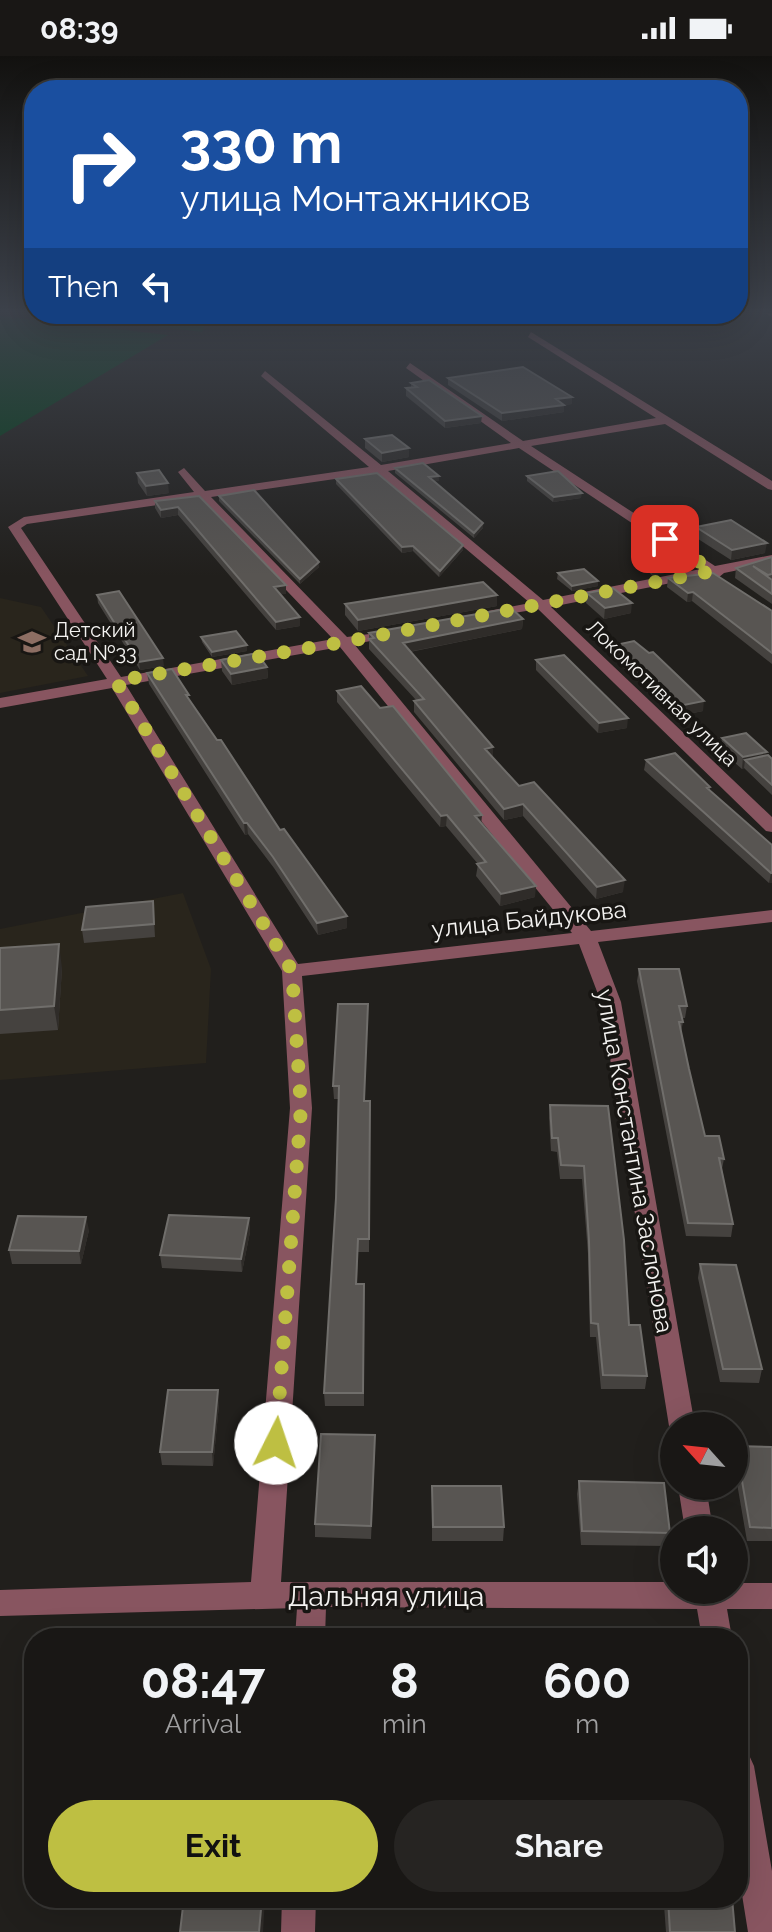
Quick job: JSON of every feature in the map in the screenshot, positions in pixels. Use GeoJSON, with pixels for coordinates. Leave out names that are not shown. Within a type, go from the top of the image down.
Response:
{"type":"FeatureCollection","features":[{"type":"Feature","properties":{"kind":"street","name":"Локомотивная улица"},"geometry":{"type":"LineString","coordinates":[[297,401],[541,605],[772,827]]}},
{"type":"Feature","properties":{"kind":"street"},"geometry":{"type":"LineString","coordinates":[[459,401],[719,575]]}},
{"type":"Feature","properties":{"kind":"street"},"geometry":{"type":"LineString","coordinates":[[635,401],[772,486]]}},
{"type":"Feature","properties":{"kind":"street"},"geometry":{"type":"LineString","coordinates":[[265,1595],[301,1108],[292,971],[116,681],[14,527],[24,521],[378,469],[666,420]]}},
{"type":"Feature","properties":{"kind":"street","name":"улица Константина Заслонова"},"geometry":{"type":"LineString","coordinates":[[184,472],[202,495],[344,642],[587,939],[611,1002],[680,1412]]}},
{"type":"Feature","properties":{"kind":"street"},"geometry":{"type":"LineString","coordinates":[[465,619],[719,575],[772,559]]}},
{"type":"Feature","properties":{"kind":"street"},"geometry":{"type":"LineString","coordinates":[[0,703],[404,631]]}},
{"type":"Feature","properties":{"kind":"street","name":"улица Байдукова"},"geometry":{"type":"LineString","coordinates":[[292,971],[772,916]]}},
{"type":"Feature","properties":{"kind":"street"},"geometry":{"type":"LineString","coordinates":[[310,1628],[312,1594]]}},
{"type":"Feature","properties":{"kind":"street","name":"Дальняя улица"},"geometry":{"type":"LineString","coordinates":[[0,1603],[312,1594],[660,1594]]}},
{"type":"Feature","properties":{"kind":"street","name":"Дальняя улица"},"geometry":{"type":"LineString","coordinates":[[748,1595],[772,1596]]}},
{"type":"Feature","properties":{"kind":"street"},"geometry":{"type":"LineString","coordinates":[[712,1604],[715,1628]]}},
{"type":"Feature","properties":{"kind":"street"},"geometry":{"type":"LineString","coordinates":[[748,1827],[765,1932]]}},
{"type":"Feature","properties":{"kind":"street"},"geometry":{"type":"LineString","coordinates":[[298,1932],[299,1908]]}},
{"type":"Feature","properties":{"kind":"shaded area","name":"Детский сад №33"},"geometry":{"type":"Polygon","coordinates":[[[0,598],[41,607],[88,676],[0,693],[0,598]]]}},
{"type":"Feature","properties":{"kind":"shaded area"},"geometry":{"type":"Polygon","coordinates":[[[183,893],[211,969],[206,1063],[0,1080],[0,929],[183,893]]]}},
{"type":"Feature","properties":{"kind":"green space"},"geometry":{"type":"Polygon","coordinates":[[[0,401],[59,401],[0,436],[0,401]]]}},
{"type":"Feature","properties":{"kind":"building"},"geometry":{"type":"Polygon","coordinates":[[[421,401],[459,401],[482,416],[445,421],[421,401]]]}},
{"type":"Feature","properties":{"kind":"building"},"geometry":{"type":"Polygon","coordinates":[[[483,401],[558,401],[564,405],[502,413],[483,401]]]}},
{"type":"Feature","properties":{"kind":"building"},"geometry":{"type":"Polygon","coordinates":[[[392,435],[409,448],[382,453],[365,439],[392,435]]]}},
{"type":"Feature","properties":{"kind":"building"},"geometry":{"type":"Polygon","coordinates":[[[423,463],[439,476],[429,477],[483,523],[474,533],[395,468],[423,463]]]}},
{"type":"Feature","properties":{"kind":"building"},"geometry":{"type":"Polygon","coordinates":[[[159,470],[168,483],[146,486],[137,473],[159,470]]]}},
{"type":"Feature","properties":{"kind":"building"},"geometry":{"type":"Polygon","coordinates":[[[558,471],[582,493],[554,497],[527,476],[558,471]]]}},
{"type":"Feature","properties":{"kind":"building"},"geometry":{"type":"Polygon","coordinates":[[[377,473],[463,545],[440,571],[413,546],[402,547],[336,479],[377,473]]]}},
{"type":"Feature","properties":{"kind":"building"},"geometry":{"type":"Polygon","coordinates":[[[254,490],[319,562],[300,579],[219,496],[254,490]]]}},
{"type":"Feature","properties":{"kind":"building"},"geometry":{"type":"Polygon","coordinates":[[[199,496],[286,585],[274,587],[300,617],[276,622],[178,507],[161,510],[155,501],[199,496]]]}},
{"type":"Feature","properties":{"kind":"building"},"geometry":{"type":"Polygon","coordinates":[[[731,520],[767,543],[732,550],[696,527],[731,520]]]}},
{"type":"Feature","properties":{"kind":"building"},"geometry":{"type":"Polygon","coordinates":[[[653,546],[677,565],[653,570],[641,561],[653,546]]]}},
{"type":"Feature","properties":{"kind":"building"},"geometry":{"type":"Polygon","coordinates":[[[772,557],[772,574],[768,575],[753,566],[772,580],[772,594],[736,568],[772,557]]]}},
{"type":"Feature","properties":{"kind":"building"},"geometry":{"type":"Polygon","coordinates":[[[584,569],[598,581],[572,586],[558,573],[584,569]]]}},
{"type":"Feature","properties":{"kind":"building"},"geometry":{"type":"Polygon","coordinates":[[[713,573],[772,611],[772,653],[693,592],[688,593],[668,578],[713,573]]]}},
{"type":"Feature","properties":{"kind":"building"},"geometry":{"type":"Polygon","coordinates":[[[483,582],[497,595],[358,620],[345,604],[483,582]]]}},
{"type":"Feature","properties":{"kind":"building"},"geometry":{"type":"Polygon","coordinates":[[[613,588],[632,603],[605,608],[587,593],[613,588]]]}},
{"type":"Feature","properties":{"kind":"building"},"geometry":{"type":"Polygon","coordinates":[[[119,591],[163,658],[139,662],[97,595],[119,591]]]}},
{"type":"Feature","properties":{"kind":"building"},"geometry":{"type":"Polygon","coordinates":[[[511,608],[523,619],[403,643],[493,747],[485,749],[519,786],[534,782],[625,880],[597,887],[523,804],[504,809],[414,701],[424,699],[369,639],[374,638],[369,633],[511,608]]]}},
{"type":"Feature","properties":{"kind":"building"},"geometry":{"type":"Polygon","coordinates":[[[236,631],[247,645],[212,652],[201,637],[236,631]]]}},
{"type":"Feature","properties":{"kind":"building"},"geometry":{"type":"Polygon","coordinates":[[[634,641],[649,653],[653,652],[704,701],[679,706],[611,646],[634,641]]]}},
{"type":"Feature","properties":{"kind":"building"},"geometry":{"type":"Polygon","coordinates":[[[257,653],[267,667],[231,674],[221,660],[257,653]]]}},
{"type":"Feature","properties":{"kind":"building"},"geometry":{"type":"Polygon","coordinates":[[[564,655],[628,718],[599,723],[536,660],[564,655]]]}},
{"type":"Feature","properties":{"kind":"building"},"geometry":{"type":"Polygon","coordinates":[[[172,669],[189,695],[186,695],[217,740],[221,740],[280,830],[284,829],[347,916],[317,923],[273,857],[244,823],[147,673],[172,669]]]}},
{"type":"Feature","properties":{"kind":"building"},"geometry":{"type":"Polygon","coordinates":[[[361,686],[380,708],[393,706],[482,815],[475,816],[536,886],[501,894],[477,864],[486,862],[447,815],[441,816],[337,691],[361,686]]]}},
{"type":"Feature","properties":{"kind":"building"},"geometry":{"type":"Polygon","coordinates":[[[746,733],[767,752],[743,757],[722,738],[746,733]]]}},
{"type":"Feature","properties":{"kind":"building"},"geometry":{"type":"Polygon","coordinates":[[[675,753],[710,787],[707,788],[772,845],[772,873],[646,760],[675,753]]]}},
{"type":"Feature","properties":{"kind":"building"},"geometry":{"type":"Polygon","coordinates":[[[768,755],[772,759],[772,785],[745,760],[768,755]]]}},
{"type":"Feature","properties":{"kind":"building"},"geometry":{"type":"Polygon","coordinates":[[[153,901],[154,924],[82,930],[86,907],[153,901]]]}},
{"type":"Feature","properties":{"kind":"building"},"geometry":{"type":"Polygon","coordinates":[[[59,944],[54,1006],[0,1010],[0,948],[59,944]]]}},
{"type":"Feature","properties":{"kind":"building"},"geometry":{"type":"Polygon","coordinates":[[[639,969],[679,969],[687,1006],[679,1006],[683,1022],[679,1022],[705,1136],[719,1136],[724,1159],[719,1158],[733,1224],[688,1223],[639,969]]]}},
{"type":"Feature","properties":{"kind":"building"},"geometry":{"type":"Polygon","coordinates":[[[338,1004],[368,1004],[364,1101],[370,1101],[369,1239],[358,1239],[356,1284],[364,1284],[363,1393],[324,1393],[336,1198],[339,1086],[333,1086],[338,1004]]]}},
{"type":"Feature","properties":{"kind":"building"},"geometry":{"type":"Polygon","coordinates":[[[550,1105],[608,1106],[624,1240],[629,1325],[640,1325],[647,1376],[603,1375],[598,1324],[591,1323],[584,1166],[561,1165],[558,1138],[552,1138],[550,1105]]]}},
{"type":"Feature","properties":{"kind":"building"},"geometry":{"type":"Polygon","coordinates":[[[169,1215],[249,1218],[241,1259],[160,1255],[169,1215]]]}},
{"type":"Feature","properties":{"kind":"building"},"geometry":{"type":"Polygon","coordinates":[[[18,1216],[86,1217],[79,1251],[9,1250],[18,1216]]]}},
{"type":"Feature","properties":{"kind":"building"},"geometry":{"type":"Polygon","coordinates":[[[700,1264],[736,1265],[762,1369],[723,1369],[700,1264]]]}},
{"type":"Feature","properties":{"kind":"building"},"geometry":{"type":"Polygon","coordinates":[[[168,1390],[218,1390],[212,1452],[160,1452],[168,1390]]]}},
{"type":"Feature","properties":{"kind":"building"},"geometry":{"type":"Polygon","coordinates":[[[321,1434],[375,1435],[371,1526],[315,1524],[321,1434]]]}},
{"type":"Feature","properties":{"kind":"building"},"geometry":{"type":"Polygon","coordinates":[[[748,1446],[772,1447],[772,1528],[750,1527],[745,1500],[748,1500],[748,1446]]]}},
{"type":"Feature","properties":{"kind":"building"},"geometry":{"type":"Polygon","coordinates":[[[579,1481],[660,1483],[660,1500],[666,1500],[668,1516],[660,1516],[660,1533],[582,1531],[579,1481]]]}},
{"type":"Feature","properties":{"kind":"building"},"geometry":{"type":"Polygon","coordinates":[[[432,1486],[501,1486],[504,1527],[433,1527],[432,1486]]]}},
{"type":"Feature","properties":{"kind":"building"},"geometry":{"type":"Polygon","coordinates":[[[183,1908],[261,1908],[259,1932],[180,1932],[183,1908]]]}},
{"type":"Feature","properties":{"kind":"building"},"geometry":{"type":"Polygon","coordinates":[[[669,1908],[733,1908],[735,1932],[670,1932],[669,1908]]]}},
{"type":"Feature","properties":{"kind":"place","name":"Детский сад №33"},"geometry":{"type":"Point","coordinates":[32,642]}},
{"type":"Feature","properties":{"kind":"route"},"geometry":{"type":"LineString","coordinates":[[276,1443],[301,1108],[292,971],[116,681],[344,642],[713,571],[665,539]]}}]}
